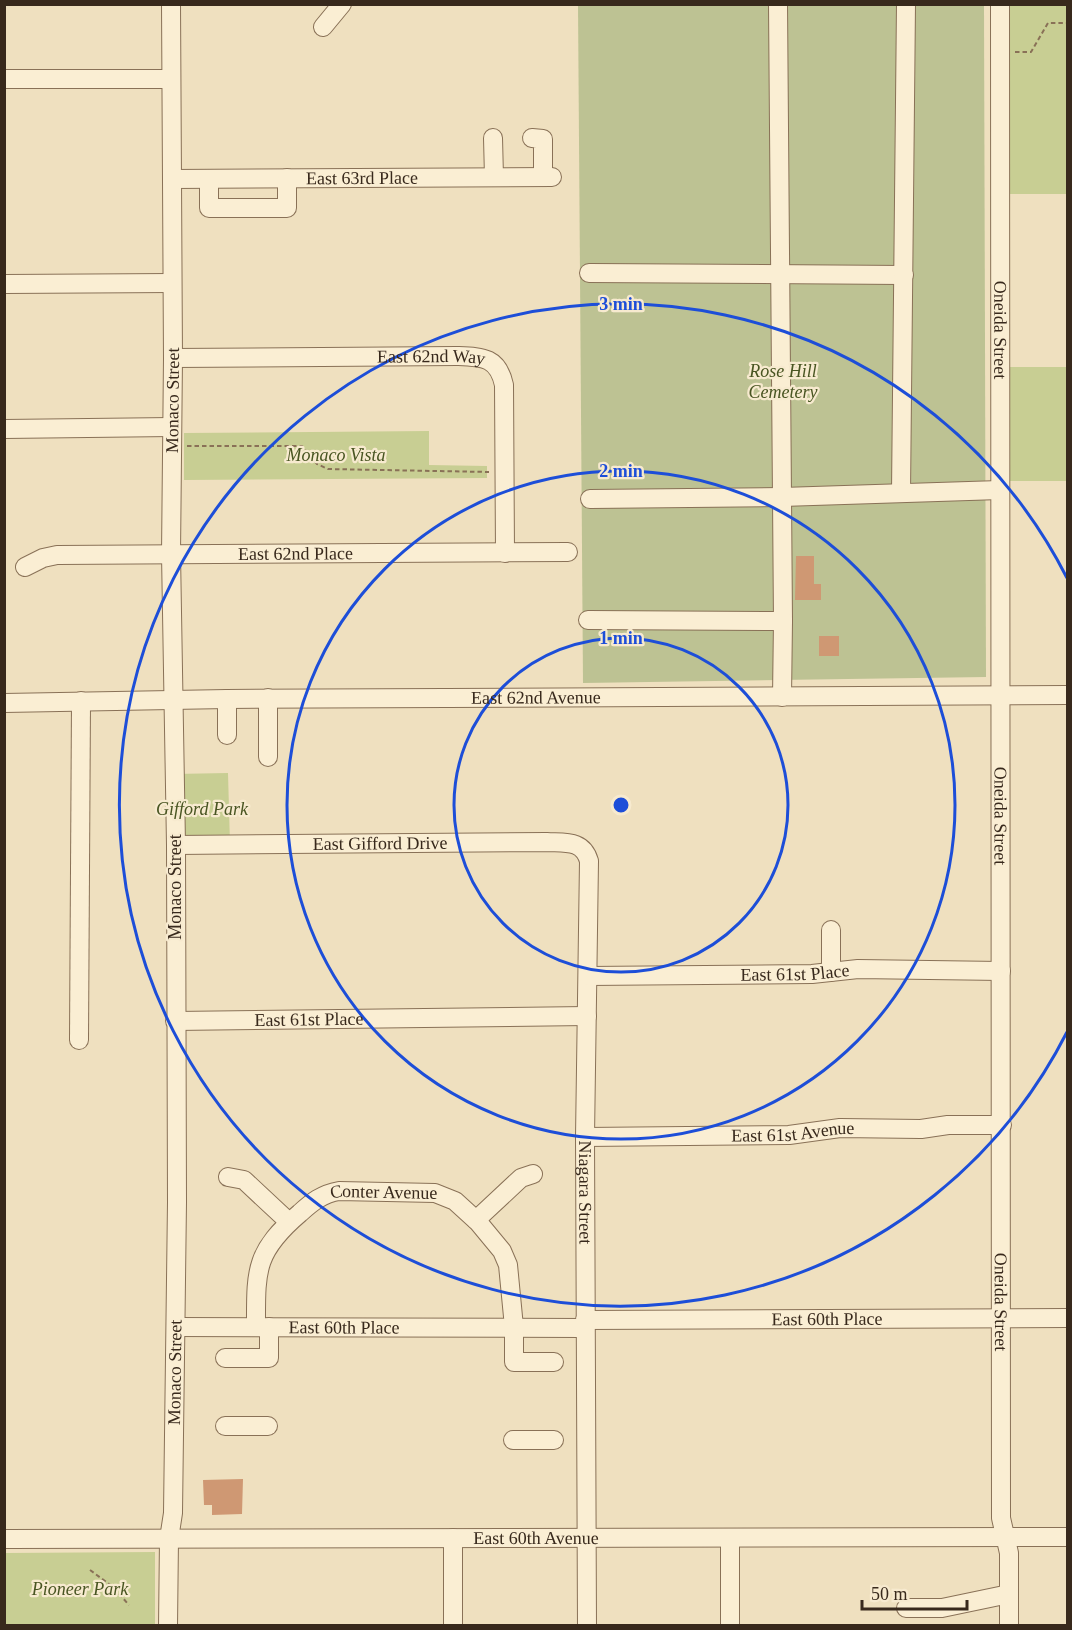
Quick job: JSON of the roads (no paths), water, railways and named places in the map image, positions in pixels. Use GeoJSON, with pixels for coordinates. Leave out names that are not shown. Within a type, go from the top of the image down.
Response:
{"type":"FeatureCollection","features":[{"type":"Feature","properties":{"kind":"street","name":"Monaco Street"},"geometry":{"type":"LineString","coordinates":[[168,1626],[170,1539],[173,1513],[176,1327],[176,845],[171,555],[173,179],[171,4]]}},
{"type":"Feature","properties":{"kind":"street"},"geometry":{"type":"LineString","coordinates":[[323,27],[342,4]]}},
{"type":"Feature","properties":{"kind":"street"},"geometry":{"type":"LineString","coordinates":[[778,4],[782,697]]}},
{"type":"Feature","properties":{"kind":"street"},"geometry":{"type":"LineString","coordinates":[[901,493],[906,4]]}},
{"type":"Feature","properties":{"kind":"street","name":"Oneida Street"},"geometry":{"type":"LineString","coordinates":[[1000,4],[1002,1125],[1000,1518],[1009,1553],[1009,1626]]}},
{"type":"Feature","properties":{"kind":"street"},"geometry":{"type":"LineString","coordinates":[[4,79],[171,79]]}},
{"type":"Feature","properties":{"kind":"street"},"geometry":{"type":"LineString","coordinates":[[493,138],[494,177]]}},
{"type":"Feature","properties":{"kind":"street","name":"East 63rd Place"},"geometry":{"type":"LineString","coordinates":[[173,179],[548,177],[543,139],[532,138]]}},
{"type":"Feature","properties":{"kind":"street"},"geometry":{"type":"LineString","coordinates":[[209,179],[209,208],[287,208],[287,178]]}},
{"type":"Feature","properties":{"kind":"street"},"geometry":{"type":"LineString","coordinates":[[589,273],[904,275]]}},
{"type":"Feature","properties":{"kind":"street"},"geometry":{"type":"LineString","coordinates":[[4,284],[172,283]]}},
{"type":"Feature","properties":{"kind":"street","name":"East 62nd Way"},"geometry":{"type":"LineString","coordinates":[[173,358],[457,356],[489,360],[499,369],[504,385],[505,553]]}},
{"type":"Feature","properties":{"kind":"street"},"geometry":{"type":"LineString","coordinates":[[4,429],[172,427]]}},
{"type":"Feature","properties":{"kind":"street"},"geometry":{"type":"LineString","coordinates":[[590,499],[782,497],[1000,490]]}},
{"type":"Feature","properties":{"kind":"street","name":"East 62nd Place"},"geometry":{"type":"LineString","coordinates":[[25,567],[43,558],[57,555],[568,552]]}},
{"type":"Feature","properties":{"kind":"street"},"geometry":{"type":"LineString","coordinates":[[588,620],[783,621]]}},
{"type":"Feature","properties":{"kind":"street","name":"East 62nd Avenue"},"geometry":{"type":"LineString","coordinates":[[4,702],[268,698],[1068,695]]}},
{"type":"Feature","properties":{"kind":"street"},"geometry":{"type":"LineString","coordinates":[[268,698],[268,757]]}},
{"type":"Feature","properties":{"kind":"street"},"geometry":{"type":"LineString","coordinates":[[227,699],[227,735]]}},
{"type":"Feature","properties":{"kind":"street"},"geometry":{"type":"LineString","coordinates":[[79,1040],[81,701]]}},
{"type":"Feature","properties":{"kind":"street","name":"East Gifford Drive"},"geometry":{"type":"LineString","coordinates":[[176,845],[547,842],[571,844],[583,848]]}},
{"type":"Feature","properties":{"kind":"street","name":"Niagara Street"},"geometry":{"type":"LineString","coordinates":[[583,848],[589,861],[585,1137],[587,1626]]}},
{"type":"Feature","properties":{"kind":"street"},"geometry":{"type":"LineString","coordinates":[[831,930],[831,972]]}},
{"type":"Feature","properties":{"kind":"street","name":"East 61st Place"},"geometry":{"type":"LineString","coordinates":[[588,976],[812,974],[858,969],[1001,971]]}},
{"type":"Feature","properties":{"kind":"street","name":"East 61st Place"},"geometry":{"type":"LineString","coordinates":[[175,1021],[587,1016]]}},
{"type":"Feature","properties":{"kind":"street","name":"East 61st Avenue"},"geometry":{"type":"LineString","coordinates":[[585,1137],[789,1135],[840,1128],[921,1129],[948,1125],[1002,1125]]}},
{"type":"Feature","properties":{"kind":"street"},"geometry":{"type":"LineString","coordinates":[[476,1220],[521,1179],[533,1174]]}},
{"type":"Feature","properties":{"kind":"street"},"geometry":{"type":"LineString","coordinates":[[228,1177],[244,1180],[288,1222]]}},
{"type":"Feature","properties":{"kind":"street","name":"Conter Avenue"},"geometry":{"type":"LineString","coordinates":[[225,1358],[269,1358],[256,1281],[262,1256],[288,1222],[327,1193],[339,1191],[435,1193],[455,1201],[476,1220],[502,1251],[508,1265],[514,1327],[514,1362],[554,1362]]}},
{"type":"Feature","properties":{"kind":"street","name":"East 60th Place"},"geometry":{"type":"LineString","coordinates":[[176,1327],[514,1327],[585,1324],[1068,1318]]}},
{"type":"Feature","properties":{"kind":"street"},"geometry":{"type":"LineString","coordinates":[[225,1426],[268,1426]]}},
{"type":"Feature","properties":{"kind":"street"},"geometry":{"type":"LineString","coordinates":[[513,1440],[554,1440]]}},
{"type":"Feature","properties":{"kind":"street","name":"East 60th Avenue"},"geometry":{"type":"LineString","coordinates":[[4,1539],[1068,1537]]}},
{"type":"Feature","properties":{"kind":"street"},"geometry":{"type":"LineString","coordinates":[[730,1538],[730,1626]]}},
{"type":"Feature","properties":{"kind":"street"},"geometry":{"type":"LineString","coordinates":[[453,1539],[453,1626]]}},
{"type":"Feature","properties":{"kind":"street"},"geometry":{"type":"LineString","coordinates":[[906,1608],[942,1608],[1009,1594]]}},
{"type":"Feature","properties":{"kind":"park label","name":"Rose Hill Cemetery"},"geometry":{"type":"Point","coordinates":[783,382]}},
{"type":"Feature","properties":{"kind":"park label","name":"Monaco Vista"},"geometry":{"type":"Point","coordinates":[336,455]}},
{"type":"Feature","properties":{"kind":"park label","name":"Gifford Park"},"geometry":{"type":"Point","coordinates":[202,809]}},
{"type":"Feature","properties":{"kind":"park label","name":"Pioneer Park"},"geometry":{"type":"Point","coordinates":[80,1589]}}]}
